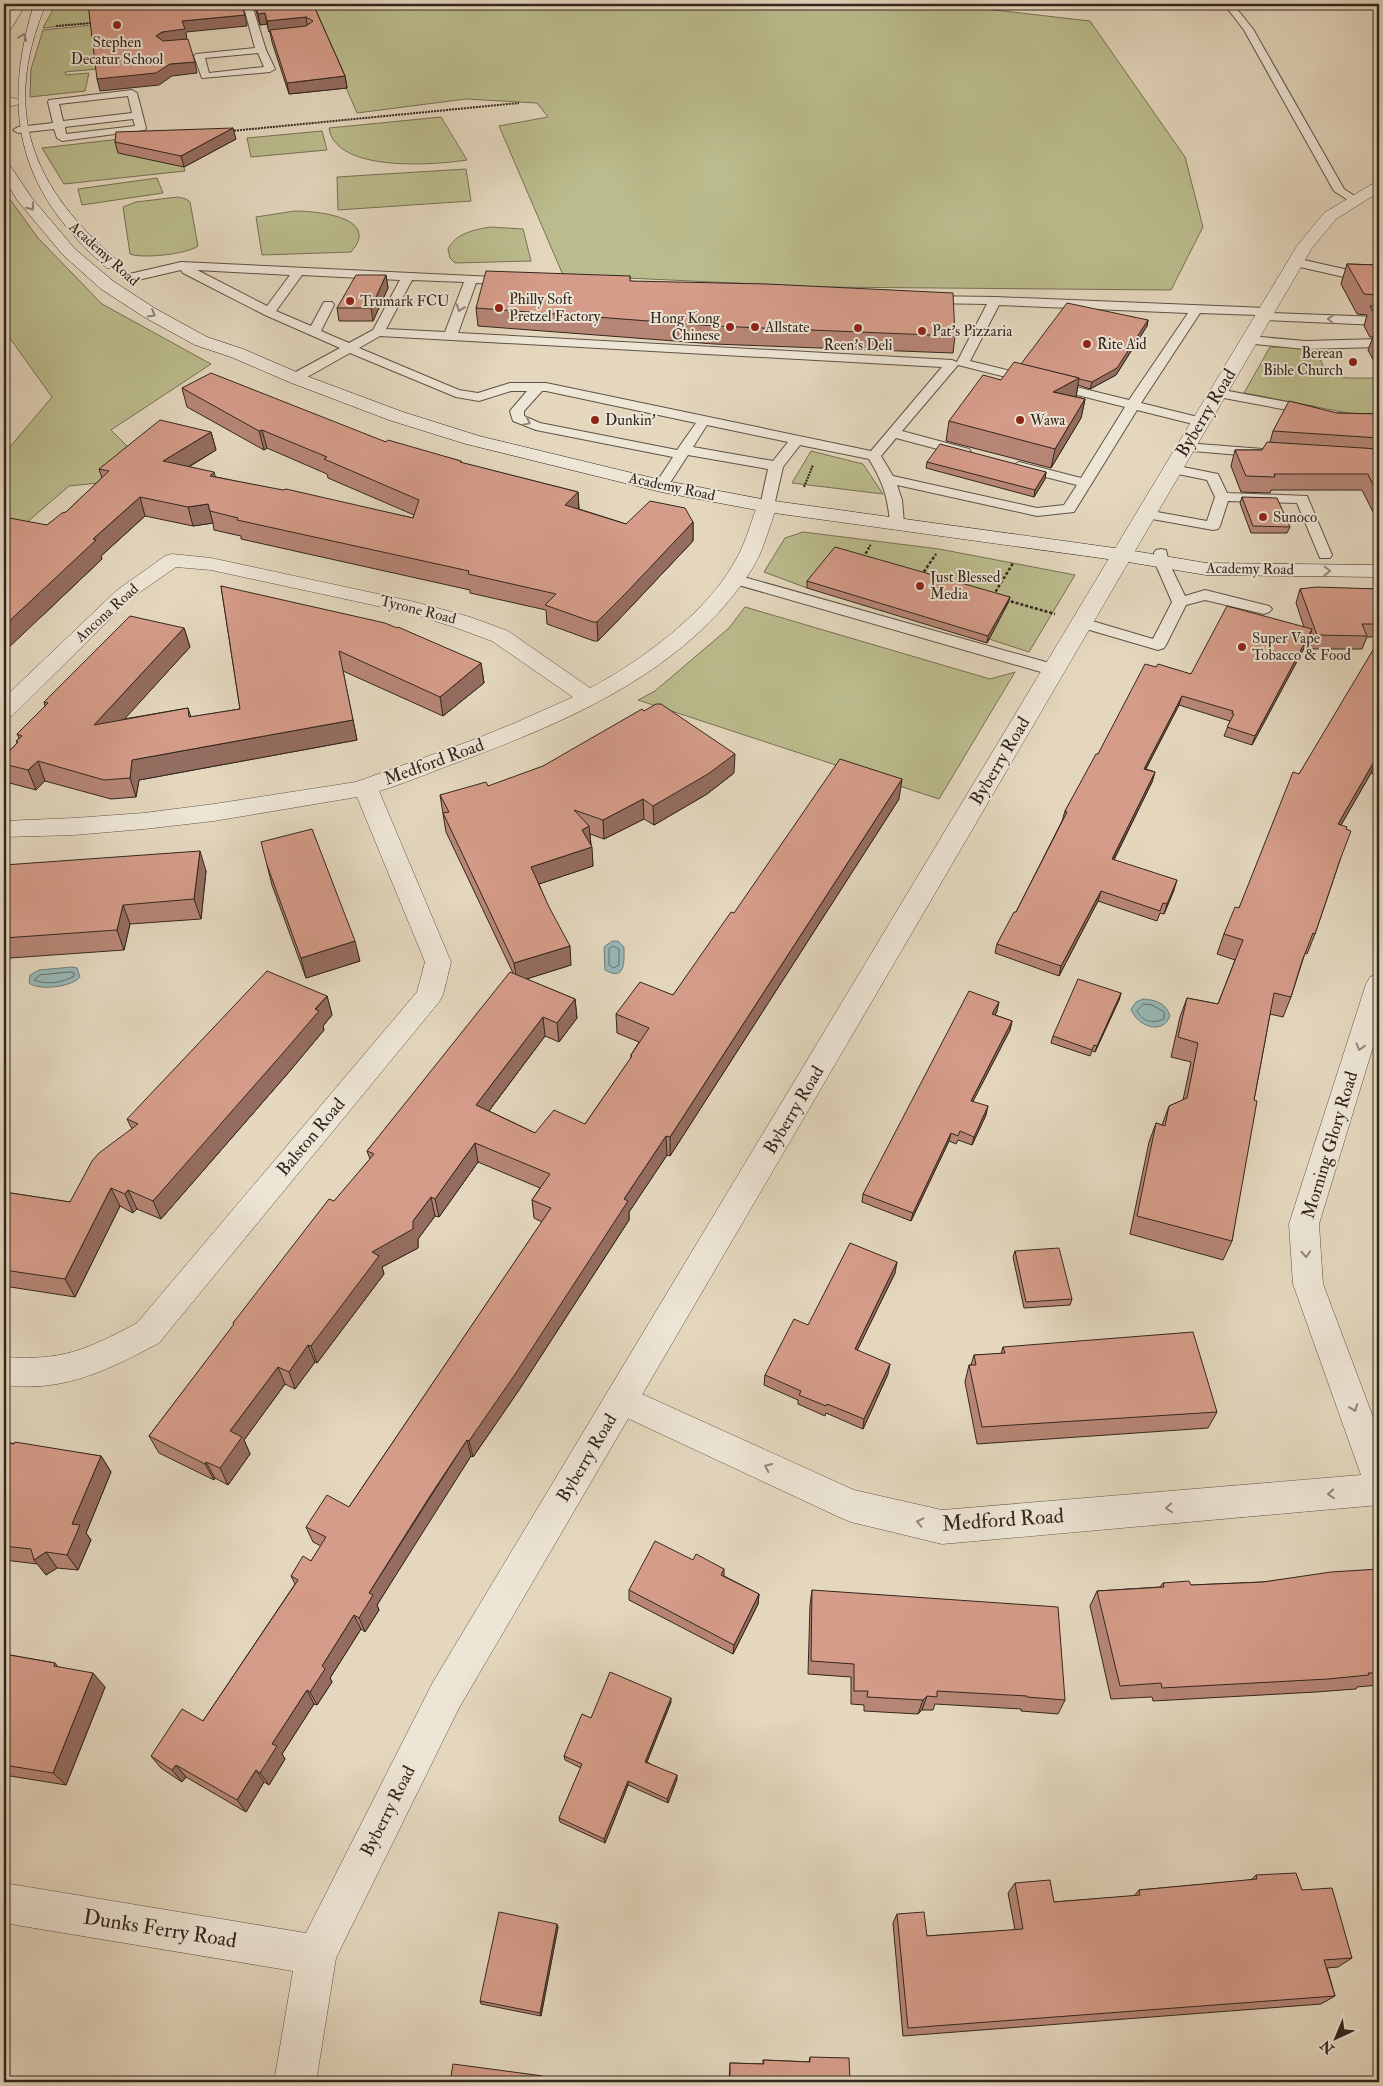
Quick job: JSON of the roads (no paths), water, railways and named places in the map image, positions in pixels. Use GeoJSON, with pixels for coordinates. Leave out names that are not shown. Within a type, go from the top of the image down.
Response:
{"type":"FeatureCollection","features":[{"type":"Feature","properties":{"kind":"street"},"geometry":{"type":"LineString","coordinates":[[4,29],[20,4]]}},
{"type":"Feature","properties":{"kind":"street","name":"Academy Road"},"geometry":{"type":"LineString","coordinates":[[40,4],[22,36],[8,102],[18,130],[22,149],[30,166],[58,211],[90,246],[142,288]]}},
{"type":"Feature","properties":{"kind":"street","name":"Academy Road"},"geometry":{"type":"LineString","coordinates":[[4,167],[25,200],[69,252],[107,284],[150,313],[201,341],[295,378],[396,416],[473,440],[661,486],[767,506],[1122,555],[1162,558],[1206,569],[1379,571]]}},
{"type":"Feature","properties":{"kind":"street","name":"Byberry Road"},"geometry":{"type":"LineString","coordinates":[[295,2082],[316,1955],[446,1695],[1054,670],[1070,619],[1122,555],[1305,246],[1330,216],[1379,186]]}},
{"type":"Feature","properties":{"kind":"street","name":"Academy Road"},"geometry":{"type":"LineString","coordinates":[[166,304],[217,333],[238,354]]}},
{"type":"Feature","properties":{"kind":"street","name":"Medford Road"},"geometry":{"type":"LineString","coordinates":[[4,829],[122,824],[226,812],[365,787],[538,723],[588,697],[654,658],[690,629],[741,570],[767,506]]}},
{"type":"Feature","properties":{"kind":"street","name":"Academy Road"},"geometry":{"type":"LineString","coordinates":[[1162,558],[1211,552],[1379,556]]}},
{"type":"Feature","properties":{"kind":"street","name":"Ancona Road"},"geometry":{"type":"LineString","coordinates":[[4,711],[123,595],[172,560],[229,568]]}},
{"type":"Feature","properties":{"kind":"street","name":"Tyrone Road"},"geometry":{"type":"LineString","coordinates":[[229,568],[416,608],[462,622],[500,636],[588,697]]}},
{"type":"Feature","properties":{"kind":"street","name":"Balston Road"},"geometry":{"type":"LineString","coordinates":[[4,1371],[49,1374],[100,1359],[148,1333],[430,995],[438,962],[365,787]]}},
{"type":"Feature","properties":{"kind":"street","name":"Morning Glory Road"},"geometry":{"type":"LineString","coordinates":[[1379,984],[1304,1224],[1308,1284],[1379,1478]]}},
{"type":"Feature","properties":{"kind":"street","name":"Medford Road"},"geometry":{"type":"LineString","coordinates":[[622,1400],[851,1506],[942,1527],[1379,1489]]}},
{"type":"Feature","properties":{"kind":"street","name":"Dunks Ferry Road"},"geometry":{"type":"LineString","coordinates":[[4,1903],[316,1955]]}},
{"type":"Feature","properties":{"kind":"lane"},"geometry":{"type":"LineString","coordinates":[[1228,4],[1248,29],[1340,191],[1355,200]]}},
{"type":"Feature","properties":{"kind":"lane"},"geometry":{"type":"LineString","coordinates":[[245,5],[266,60],[202,67],[199,56],[261,50]]}},
{"type":"Feature","properties":{"kind":"lane"},"geometry":{"type":"LineString","coordinates":[[18,130],[58,124],[91,109],[132,93],[142,128],[62,138],[58,124],[53,102],[91,109],[138,115]]}},
{"type":"Feature","properties":{"kind":"lane"},"geometry":{"type":"LineString","coordinates":[[1295,262],[1353,275],[1379,276]]}},
{"type":"Feature","properties":{"kind":"lane"},"geometry":{"type":"LineString","coordinates":[[181,266],[269,312],[406,374],[456,393],[479,397],[510,387],[546,387],[874,456],[888,479],[895,500],[897,524]]}},
{"type":"Feature","properties":{"kind":"lane"},"geometry":{"type":"LineString","coordinates":[[129,278],[181,266],[298,272],[343,278],[408,276],[520,282]]}},
{"type":"Feature","properties":{"kind":"lane"},"geometry":{"type":"LineString","coordinates":[[269,312],[298,272]]}},
{"type":"Feature","properties":{"kind":"lane"},"geometry":{"type":"LineString","coordinates":[[295,378],[378,332],[408,276]]}},
{"type":"Feature","properties":{"kind":"lane"},"geometry":{"type":"LineString","coordinates":[[450,336],[471,279]]}},
{"type":"Feature","properties":{"kind":"lane"},"geometry":{"type":"LineString","coordinates":[[915,298],[1196,309],[1379,321]]}},
{"type":"Feature","properties":{"kind":"lane"},"geometry":{"type":"LineString","coordinates":[[874,456],[958,363],[995,301]]}},
{"type":"Feature","properties":{"kind":"lane"},"geometry":{"type":"LineString","coordinates":[[314,332],[328,305]]}},
{"type":"Feature","properties":{"kind":"lane"},"geometry":{"type":"LineString","coordinates":[[888,479],[1037,512],[1069,509],[1133,405],[1196,309]]}},
{"type":"Feature","properties":{"kind":"lane"},"geometry":{"type":"LineString","coordinates":[[378,332],[958,363],[1201,422]]}},
{"type":"Feature","properties":{"kind":"lane"},"geometry":{"type":"LineString","coordinates":[[1249,340],[1305,345],[1379,343]]}},
{"type":"Feature","properties":{"kind":"lane"},"geometry":{"type":"LineString","coordinates":[[538,387],[517,410],[518,418],[536,426],[776,466]]}},
{"type":"Feature","properties":{"kind":"lane"},"geometry":{"type":"LineString","coordinates":[[1218,393],[1327,414]]}},
{"type":"Feature","properties":{"kind":"lane"},"geometry":{"type":"LineString","coordinates":[[661,486],[704,420]]}},
{"type":"Feature","properties":{"kind":"lane"},"geometry":{"type":"LineString","coordinates":[[893,433],[979,456]]}},
{"type":"Feature","properties":{"kind":"lane"},"geometry":{"type":"LineString","coordinates":[[767,506],[776,466],[797,440]]}},
{"type":"Feature","properties":{"kind":"lane"},"geometry":{"type":"LineString","coordinates":[[1186,447],[1280,454]]}},
{"type":"Feature","properties":{"kind":"lane"},"geometry":{"type":"LineString","coordinates":[[1008,463],[1085,483]]}},
{"type":"Feature","properties":{"kind":"lane"},"geometry":{"type":"LineString","coordinates":[[1146,514],[1213,526],[1222,497],[1213,477],[1173,468]]}},
{"type":"Feature","properties":{"kind":"lane"},"geometry":{"type":"LineString","coordinates":[[1222,497],[1302,499],[1324,554]]}},
{"type":"Feature","properties":{"kind":"lane"},"geometry":{"type":"LineString","coordinates":[[1162,558],[1180,602]]}},
{"type":"Feature","properties":{"kind":"lane"},"geometry":{"type":"LineString","coordinates":[[733,579],[1054,670]]}},
{"type":"Feature","properties":{"kind":"lane"},"geometry":{"type":"LineString","coordinates":[[1070,619],[1158,645],[1180,602],[1205,595],[1264,609]]}},
{"type":"Feature","properties":{"kind":"water"},"geometry":{"type":"Polygon","coordinates":[[[612,941],[618,941],[624,947],[624,964],[620,972],[617,973],[605,970],[604,947],[612,941]]]}},
{"type":"Feature","properties":{"kind":"water"},"geometry":{"type":"Polygon","coordinates":[[[77,968],[80,977],[70,983],[55,987],[40,987],[29,983],[30,975],[39,970],[77,968]]]}},
{"type":"Feature","properties":{"kind":"water"},"geometry":{"type":"Polygon","coordinates":[[[1143,999],[1156,1001],[1166,1008],[1170,1016],[1166,1022],[1156,1027],[1144,1024],[1138,1020],[1131,1009],[1136,1002],[1143,999]]]}},
{"type":"Feature","properties":{"kind":"place","name":"Stephen Decatur School"},"geometry":{"type":"Point","coordinates":[117,25]}},
{"type":"Feature","properties":{"kind":"place","name":"Trumark FCU"},"geometry":{"type":"Point","coordinates":[350,301]}},
{"type":"Feature","properties":{"kind":"place","name":"Philly Soft Pretzel Factory"},"geometry":{"type":"Point","coordinates":[499,308]}},
{"type":"Feature","properties":{"kind":"place","name":"Hong Kong Chinese"},"geometry":{"type":"Point","coordinates":[730,327]}},
{"type":"Feature","properties":{"kind":"place","name":"Allstate"},"geometry":{"type":"Point","coordinates":[755,327]}},
{"type":"Feature","properties":{"kind":"place","name":"Reen's Deli"},"geometry":{"type":"Point","coordinates":[858,328]}},
{"type":"Feature","properties":{"kind":"place","name":"Pat's Pizzaria"},"geometry":{"type":"Point","coordinates":[922,331]}},
{"type":"Feature","properties":{"kind":"place","name":"Rite Aid"},"geometry":{"type":"Point","coordinates":[1087,344]}},
{"type":"Feature","properties":{"kind":"place","name":"Berean Bible Church"},"geometry":{"type":"Point","coordinates":[1353,362]}},
{"type":"Feature","properties":{"kind":"place","name":"Dunkin'"},"geometry":{"type":"Point","coordinates":[595,420]}},
{"type":"Feature","properties":{"kind":"place","name":"Wawa"},"geometry":{"type":"Point","coordinates":[1020,420]}},
{"type":"Feature","properties":{"kind":"place","name":"Sunoco"},"geometry":{"type":"Point","coordinates":[1263,517]}},
{"type":"Feature","properties":{"kind":"place","name":"Just Blessed Media"},"geometry":{"type":"Point","coordinates":[920,586]}},
{"type":"Feature","properties":{"kind":"place","name":"Super Vape Tobacco & Food"},"geometry":{"type":"Point","coordinates":[1242,647]}}]}
